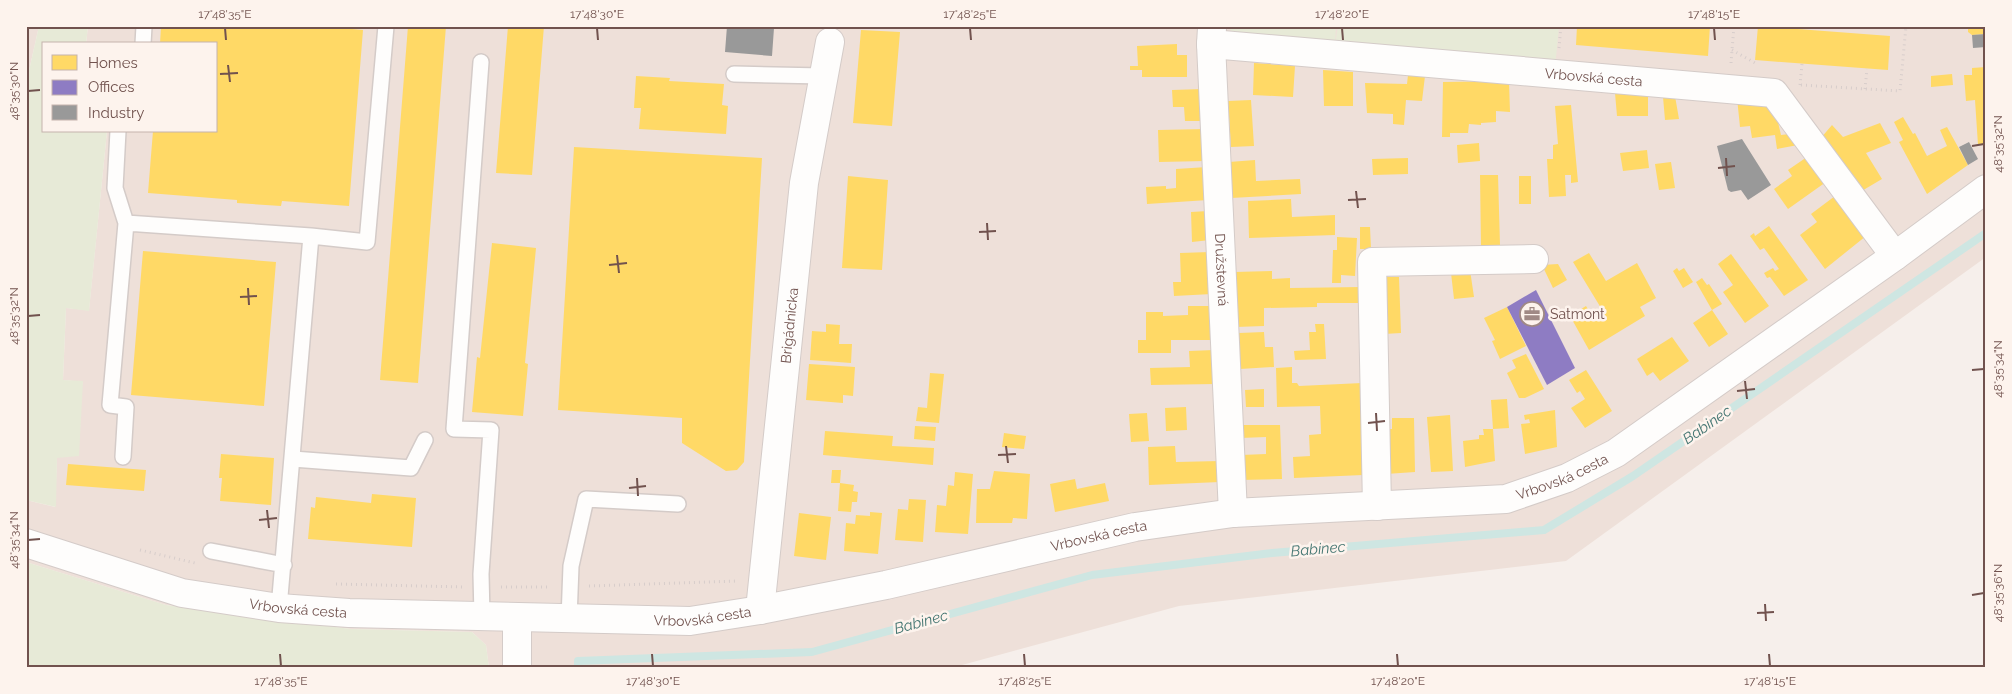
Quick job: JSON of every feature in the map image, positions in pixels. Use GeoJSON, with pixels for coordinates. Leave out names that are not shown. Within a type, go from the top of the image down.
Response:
{"type":"FeatureCollection","features":[{"type":"Feature","properties":{"kind":"street","name":"Vrbovská cesta"},"geometry":{"type":"LineString","coordinates":[[1212,35],[1729,89],[1774,92],[1895,256]]}},
{"type":"Feature","properties":{"kind":"street","name":"Družstevná"},"geometry":{"type":"LineString","coordinates":[[1212,35],[1232,513]]}},
{"type":"Feature","properties":{"kind":"street","name":"Brigádnicka"},"geometry":{"type":"LineString","coordinates":[[760,610],[804,183],[830,42]]}},
{"type":"Feature","properties":{"kind":"street","name":"Vrbovská cesta"},"geometry":{"type":"LineString","coordinates":[[26,543],[182,593],[279,608],[349,613],[690,621],[760,610],[886,585],[1135,527],[1232,513],[1506,499],[1567,478],[1616,453],[1986,190]]}},
{"type":"Feature","properties":{"kind":"street"},"geometry":{"type":"LineString","coordinates":[[1377,506],[1372,262],[1534,259]]}},
{"type":"Feature","properties":{"kind":"street"},"geometry":{"type":"LineString","coordinates":[[517,668],[518,618]]}},
{"type":"Feature","properties":{"kind":"lane"},"geometry":{"type":"LineString","coordinates":[[143,42],[144,26]]}},
{"type":"Feature","properties":{"kind":"lane"},"geometry":{"type":"LineString","coordinates":[[126,222],[367,242],[386,26]]}},
{"type":"Feature","properties":{"kind":"lane"},"geometry":{"type":"LineString","coordinates":[[481,62],[454,429],[491,430],[481,587],[482,616]]}},
{"type":"Feature","properties":{"kind":"lane"},"geometry":{"type":"LineString","coordinates":[[734,74],[823,76]]}},
{"type":"Feature","properties":{"kind":"lane"},"geometry":{"type":"LineString","coordinates":[[118,132],[115,188],[126,222],[110,405],[126,407],[123,457]]}},
{"type":"Feature","properties":{"kind":"lane"},"geometry":{"type":"LineString","coordinates":[[279,608],[311,236]]}},
{"type":"Feature","properties":{"kind":"lane"},"geometry":{"type":"LineString","coordinates":[[293,459],[410,468],[425,440]]}},
{"type":"Feature","properties":{"kind":"lane"},"geometry":{"type":"LineString","coordinates":[[569,619],[571,566],[586,499],[678,504]]}},
{"type":"Feature","properties":{"kind":"lane"},"geometry":{"type":"LineString","coordinates":[[211,551],[284,565]]}},
{"type":"Feature","properties":{"kind":"path"},"geometry":{"type":"LineString","coordinates":[[1729,89],[1734,26]]}},
{"type":"Feature","properties":{"kind":"path"},"geometry":{"type":"LineString","coordinates":[[1763,91],[1800,85],[1900,91],[1906,26]]}},
{"type":"Feature","properties":{"kind":"path"},"geometry":{"type":"LineString","coordinates":[[1800,85],[1802,64]]}},
{"type":"Feature","properties":{"kind":"path"},"geometry":{"type":"LineString","coordinates":[[1866,89],[1868,69]]}},
{"type":"Feature","properties":{"kind":"path"},"geometry":{"type":"LineString","coordinates":[[139,550],[196,563]]}},
{"type":"Feature","properties":{"kind":"path"},"geometry":{"type":"LineString","coordinates":[[330,584],[481,587],[763,580]]}},
{"type":"Feature","properties":{"kind":"shaded area"},"geometry":{"type":"Polygon","coordinates":[[[26,26],[39,26],[26,84],[26,26]]]}},
{"type":"Feature","properties":{"kind":"shaded area"},"geometry":{"type":"Polygon","coordinates":[[[88,26],[1986,26],[1986,257],[1566,561],[1179,606],[951,668],[489,668],[486,645],[472,632],[351,629],[166,605],[26,562],[26,500],[55,507],[57,458],[83,382],[63,380],[66,308],[89,310],[107,132],[218,132],[218,42],[86,42],[88,26]]]}},
{"type":"Feature","properties":{"kind":"green space"},"geometry":{"type":"Polygon","coordinates":[[[39,26],[88,26],[86,42],[42,42],[42,132],[107,132],[89,311],[66,308],[63,380],[83,381],[79,456],[57,458],[56,507],[26,500],[26,84],[39,26]]]}},
{"type":"Feature","properties":{"kind":"green space"},"geometry":{"type":"Polygon","coordinates":[[[1231,26],[1336,26],[1335,44],[1338,26],[1559,27],[1555,67],[1230,36],[1231,26]]]}},
{"type":"Feature","properties":{"kind":"green space"},"geometry":{"type":"Polygon","coordinates":[[[26,562],[166,605],[351,629],[472,632],[486,645],[489,668],[26,668],[26,562]]]}},
{"type":"Feature","properties":{"kind":"building: Homes"},"geometry":{"type":"Polygon","coordinates":[[[161,26],[319,26],[363,30],[349,206],[282,201],[281,206],[237,203],[237,200],[148,193],[153,132],[218,132],[218,42],[160,42],[161,26]]]}},
{"type":"Feature","properties":{"kind":"building: Homes"},"geometry":{"type":"Polygon","coordinates":[[[408,26],[446,26],[418,383],[380,380],[408,26]]]}},
{"type":"Feature","properties":{"kind":"building: Homes"},"geometry":{"type":"Polygon","coordinates":[[[508,26],[544,26],[532,175],[496,173],[508,26]]]}},
{"type":"Feature","properties":{"kind":"building: Homes"},"geometry":{"type":"Polygon","coordinates":[[[1577,26],[1710,26],[1708,56],[1576,45],[1577,26]]]}},
{"type":"Feature","properties":{"kind":"building: Homes"},"geometry":{"type":"Polygon","coordinates":[[[1758,26],[1890,36],[1888,70],[1755,60],[1758,26]]]}},
{"type":"Feature","properties":{"kind":"building: Homes"},"geometry":{"type":"Polygon","coordinates":[[[1968,26],[1986,26],[1986,34],[1972,35],[1968,32],[1968,26]]]}},
{"type":"Feature","properties":{"kind":"building: Homes"},"geometry":{"type":"Polygon","coordinates":[[[861,30],[900,32],[892,126],[853,123],[861,30]]]}},
{"type":"Feature","properties":{"kind":"building: Homes"},"geometry":{"type":"Polygon","coordinates":[[[1177,44],[1177,55],[1187,55],[1187,77],[1142,77],[1142,70],[1130,70],[1130,66],[1138,66],[1137,46],[1177,44]]]}},
{"type":"Feature","properties":{"kind":"building: Homes"},"geometry":{"type":"Polygon","coordinates":[[[1254,63],[1295,66],[1293,97],[1253,95],[1254,63]]]}},
{"type":"Feature","properties":{"kind":"building: Homes"},"geometry":{"type":"Polygon","coordinates":[[[1986,67],[1986,144],[1978,145],[1975,100],[1966,101],[1964,75],[1972,75],[1972,68],[1986,67]]]}},
{"type":"Feature","properties":{"kind":"building: Homes"},"geometry":{"type":"Polygon","coordinates":[[[1323,70],[1353,72],[1353,106],[1324,106],[1323,70]]]}},
{"type":"Feature","properties":{"kind":"building: Homes"},"geometry":{"type":"Polygon","coordinates":[[[1952,74],[1953,85],[1931,87],[1931,76],[1952,74]]]}},
{"type":"Feature","properties":{"kind":"building: Homes"},"geometry":{"type":"Polygon","coordinates":[[[1408,75],[1425,76],[1422,101],[1406,100],[1404,125],[1393,124],[1393,114],[1367,113],[1365,83],[1407,84],[1408,75]]]}},
{"type":"Feature","properties":{"kind":"building: Homes"},"geometry":{"type":"Polygon","coordinates":[[[636,76],[670,78],[669,81],[724,84],[722,105],[728,106],[726,134],[639,129],[641,108],[634,108],[636,76]]]}},
{"type":"Feature","properties":{"kind":"building: Homes"},"geometry":{"type":"Polygon","coordinates":[[[1509,81],[1510,112],[1496,111],[1496,122],[1481,123],[1481,125],[1469,124],[1468,133],[1450,133],[1450,137],[1442,137],[1443,82],[1509,81]]]}},
{"type":"Feature","properties":{"kind":"building: Homes"},"geometry":{"type":"Polygon","coordinates":[[[1203,89],[1205,121],[1185,121],[1184,107],[1173,107],[1172,90],[1203,89]]]}},
{"type":"Feature","properties":{"kind":"building: Homes"},"geometry":{"type":"Polygon","coordinates":[[[1615,93],[1648,93],[1648,116],[1617,116],[1615,93]]]}},
{"type":"Feature","properties":{"kind":"building: Homes"},"geometry":{"type":"Polygon","coordinates":[[[1675,96],[1679,119],[1665,120],[1663,97],[1675,96]]]}},
{"type":"Feature","properties":{"kind":"building: Homes"},"geometry":{"type":"Polygon","coordinates":[[[1737,98],[1769,99],[1777,118],[1781,135],[1790,134],[1798,145],[1777,149],[1775,135],[1752,138],[1750,126],[1740,127],[1737,98]]]}},
{"type":"Feature","properties":{"kind":"building: Homes"},"geometry":{"type":"Polygon","coordinates":[[[1251,100],[1254,146],[1231,147],[1228,101],[1251,100]]]}},
{"type":"Feature","properties":{"kind":"building: Homes"},"geometry":{"type":"Polygon","coordinates":[[[1571,105],[1578,182],[1571,183],[1571,175],[1565,175],[1566,196],[1549,197],[1547,159],[1553,159],[1553,145],[1558,144],[1555,106],[1571,105]]]}},
{"type":"Feature","properties":{"kind":"building: Homes"},"geometry":{"type":"Polygon","coordinates":[[[1903,117],[1913,134],[1915,133],[1927,156],[1947,146],[1940,130],[1947,127],[1968,165],[1927,194],[1899,142],[1903,140],[1894,122],[1903,117]]]}},
{"type":"Feature","properties":{"kind":"building: Homes"},"geometry":{"type":"Polygon","coordinates":[[[1880,123],[1891,143],[1866,153],[1882,179],[1860,192],[1820,139],[1832,125],[1843,137],[1880,123]]]}},
{"type":"Feature","properties":{"kind":"building: Homes"},"geometry":{"type":"Polygon","coordinates":[[[1206,129],[1206,161],[1159,162],[1158,130],[1206,129]]]}},
{"type":"Feature","properties":{"kind":"building: Homes"},"geometry":{"type":"Polygon","coordinates":[[[1479,143],[1480,161],[1458,163],[1457,145],[1479,143]]]}},
{"type":"Feature","properties":{"kind":"building: Homes"},"geometry":{"type":"Polygon","coordinates":[[[574,147],[762,158],[744,462],[737,470],[726,471],[682,443],[682,418],[558,410],[574,147]]]}},
{"type":"Feature","properties":{"kind":"building: Homes"},"geometry":{"type":"Polygon","coordinates":[[[1647,150],[1649,168],[1623,171],[1620,153],[1647,150]]]}},
{"type":"Feature","properties":{"kind":"building: Homes"},"geometry":{"type":"Polygon","coordinates":[[[1807,157],[1826,182],[1788,209],[1774,189],[1792,176],[1788,170],[1807,157]]]}},
{"type":"Feature","properties":{"kind":"building: Homes"},"geometry":{"type":"Polygon","coordinates":[[[1408,158],[1408,174],[1373,175],[1372,159],[1408,158]]]}},
{"type":"Feature","properties":{"kind":"building: Homes"},"geometry":{"type":"Polygon","coordinates":[[[1255,160],[1256,181],[1300,179],[1301,194],[1231,198],[1229,162],[1255,160]]]}},
{"type":"Feature","properties":{"kind":"building: Homes"},"geometry":{"type":"Polygon","coordinates":[[[1671,162],[1675,188],[1659,190],[1655,164],[1671,162]]]}},
{"type":"Feature","properties":{"kind":"building: Homes"},"geometry":{"type":"Polygon","coordinates":[[[1207,167],[1208,200],[1147,204],[1146,187],[1166,186],[1166,189],[1176,188],[1176,169],[1207,167]]]}},
{"type":"Feature","properties":{"kind":"building: Homes"},"geometry":{"type":"Polygon","coordinates":[[[1480,175],[1498,175],[1500,245],[1481,246],[1480,175]]]}},
{"type":"Feature","properties":{"kind":"building: Homes"},"geometry":{"type":"Polygon","coordinates":[[[848,176],[888,180],[882,270],[842,268],[848,176]]]}},
{"type":"Feature","properties":{"kind":"building: Homes"},"geometry":{"type":"Polygon","coordinates":[[[1519,176],[1531,176],[1531,204],[1519,204],[1519,176]]]}},
{"type":"Feature","properties":{"kind":"building: Homes"},"geometry":{"type":"Polygon","coordinates":[[[1835,196],[1866,236],[1825,269],[1800,235],[1817,222],[1811,214],[1835,196]]]}},
{"type":"Feature","properties":{"kind":"building: Homes"},"geometry":{"type":"Polygon","coordinates":[[[1291,199],[1292,217],[1335,215],[1335,235],[1249,238],[1248,201],[1291,199]]]}},
{"type":"Feature","properties":{"kind":"building: Homes"},"geometry":{"type":"Polygon","coordinates":[[[1208,211],[1210,240],[1192,242],[1191,212],[1208,211]]]}},
{"type":"Feature","properties":{"kind":"building: Homes"},"geometry":{"type":"Polygon","coordinates":[[[1769,226],[1808,280],[1784,296],[1770,277],[1767,278],[1764,273],[1773,268],[1775,271],[1779,269],[1764,248],[1760,250],[1750,236],[1754,233],[1755,236],[1769,226]]]}},
{"type":"Feature","properties":{"kind":"building: Homes"},"geometry":{"type":"Polygon","coordinates":[[[1360,227],[1370,227],[1371,249],[1360,249],[1360,227]]]}},
{"type":"Feature","properties":{"kind":"building: Homes"},"geometry":{"type":"Polygon","coordinates":[[[1337,237],[1357,238],[1355,276],[1341,275],[1341,283],[1332,283],[1333,250],[1337,250],[1337,237]]]}},
{"type":"Feature","properties":{"kind":"building: Homes"},"geometry":{"type":"Polygon","coordinates":[[[492,243],[536,248],[525,363],[528,364],[523,416],[472,412],[477,357],[480,358],[492,243]]]}},
{"type":"Feature","properties":{"kind":"building: Homes"},"geometry":{"type":"Polygon","coordinates":[[[143,251],[276,262],[264,406],[131,395],[143,251]]]}},
{"type":"Feature","properties":{"kind":"building: Homes"},"geometry":{"type":"Polygon","coordinates":[[[1210,252],[1212,294],[1174,296],[1173,282],[1181,282],[1180,253],[1210,252]]]}},
{"type":"Feature","properties":{"kind":"building: Homes"},"geometry":{"type":"Polygon","coordinates":[[[1589,253],[1606,281],[1637,263],[1656,298],[1640,307],[1645,316],[1589,350],[1570,316],[1586,306],[1591,314],[1601,308],[1573,262],[1589,253]]]}},
{"type":"Feature","properties":{"kind":"building: Homes"},"geometry":{"type":"Polygon","coordinates":[[[1731,254],[1769,306],[1745,323],[1723,292],[1733,285],[1718,264],[1731,254]]]}},
{"type":"Feature","properties":{"kind":"building: Homes"},"geometry":{"type":"Polygon","coordinates":[[[1558,264],[1567,280],[1553,288],[1542,265],[1558,264]]]}},
{"type":"Feature","properties":{"kind":"building: Homes"},"geometry":{"type":"Polygon","coordinates":[[[1677,268],[1679,271],[1684,268],[1693,282],[1683,288],[1673,271],[1677,268]]]}},
{"type":"Feature","properties":{"kind":"building: Homes"},"geometry":{"type":"Polygon","coordinates":[[[1470,270],[1474,297],[1454,299],[1451,273],[1470,270]]]}},
{"type":"Feature","properties":{"kind":"building: Homes"},"geometry":{"type":"Polygon","coordinates":[[[1272,271],[1272,279],[1290,278],[1290,288],[1362,287],[1362,303],[1317,303],[1317,307],[1264,308],[1264,326],[1236,327],[1234,272],[1272,271]]]}},
{"type":"Feature","properties":{"kind":"building: Homes"},"geometry":{"type":"Polygon","coordinates":[[[1381,277],[1399,277],[1401,333],[1384,334],[1381,277]]]}},
{"type":"Feature","properties":{"kind":"building: Homes"},"geometry":{"type":"Polygon","coordinates":[[[1702,278],[1707,285],[1709,284],[1722,304],[1712,310],[1696,282],[1702,278]]]}},
{"type":"Feature","properties":{"kind":"building: Homes"},"geometry":{"type":"Polygon","coordinates":[[[1188,306],[1213,306],[1214,340],[1171,340],[1171,353],[1138,353],[1138,340],[1146,340],[1146,312],[1163,312],[1163,316],[1188,315],[1188,306]]]}},
{"type":"Feature","properties":{"kind":"building: Homes"},"geometry":{"type":"Polygon","coordinates":[[[1507,307],[1526,346],[1500,359],[1492,341],[1495,340],[1484,318],[1507,307]]]}},
{"type":"Feature","properties":{"kind":"building: Homes"},"geometry":{"type":"Polygon","coordinates":[[[1712,310],[1728,334],[1709,347],[1693,323],[1712,310]]]}},
{"type":"Feature","properties":{"kind":"building: Homes"},"geometry":{"type":"Polygon","coordinates":[[[826,324],[840,325],[839,344],[852,344],[851,363],[810,360],[812,331],[826,332],[826,324]]]}},
{"type":"Feature","properties":{"kind":"building: Homes"},"geometry":{"type":"Polygon","coordinates":[[[1315,324],[1324,324],[1326,359],[1295,360],[1294,351],[1310,350],[1309,332],[1316,332],[1315,324]]]}},
{"type":"Feature","properties":{"kind":"building: Homes"},"geometry":{"type":"Polygon","coordinates":[[[1264,332],[1265,347],[1273,347],[1274,367],[1240,369],[1239,333],[1264,332]]]}},
{"type":"Feature","properties":{"kind":"building: Homes"},"geometry":{"type":"Polygon","coordinates":[[[1672,337],[1689,361],[1660,381],[1653,372],[1647,376],[1637,359],[1672,337]]]}},
{"type":"Feature","properties":{"kind":"building: Homes"},"geometry":{"type":"Polygon","coordinates":[[[1214,350],[1216,384],[1151,385],[1150,368],[1190,367],[1189,351],[1214,350]]]}},
{"type":"Feature","properties":{"kind":"building: Homes"},"geometry":{"type":"Polygon","coordinates":[[[1526,354],[1544,389],[1525,398],[1519,398],[1507,373],[1516,368],[1512,360],[1526,354]]]}},
{"type":"Feature","properties":{"kind":"building: Homes"},"geometry":{"type":"Polygon","coordinates":[[[809,364],[855,367],[853,396],[843,395],[843,403],[806,400],[809,364]]]}},
{"type":"Feature","properties":{"kind":"building: Homes"},"geometry":{"type":"Polygon","coordinates":[[[1292,367],[1292,383],[1297,383],[1299,386],[1362,383],[1363,475],[1294,478],[1293,457],[1310,456],[1309,435],[1321,434],[1320,406],[1277,407],[1276,368],[1292,367]]]}},
{"type":"Feature","properties":{"kind":"building: Homes"},"geometry":{"type":"Polygon","coordinates":[[[1586,370],[1612,411],[1585,428],[1571,408],[1585,399],[1580,391],[1577,393],[1569,380],[1586,370]]]}},
{"type":"Feature","properties":{"kind":"building: Homes"},"geometry":{"type":"Polygon","coordinates":[[[930,373],[944,374],[939,423],[916,421],[918,407],[927,408],[930,373]]]}},
{"type":"Feature","properties":{"kind":"building: Homes"},"geometry":{"type":"Polygon","coordinates":[[[1264,389],[1264,407],[1246,407],[1245,390],[1264,389]]]}},
{"type":"Feature","properties":{"kind":"building: Homes"},"geometry":{"type":"Polygon","coordinates":[[[1507,399],[1509,428],[1493,429],[1491,400],[1507,399]]]}},
{"type":"Feature","properties":{"kind":"building: Homes"},"geometry":{"type":"Polygon","coordinates":[[[1186,407],[1187,430],[1166,431],[1165,408],[1186,407]]]}},
{"type":"Feature","properties":{"kind":"building: Homes"},"geometry":{"type":"Polygon","coordinates":[[[1555,410],[1557,447],[1525,454],[1521,424],[1530,423],[1529,419],[1525,420],[1524,415],[1555,410]]]}},
{"type":"Feature","properties":{"kind":"building: Homes"},"geometry":{"type":"Polygon","coordinates":[[[1147,413],[1149,441],[1131,442],[1129,414],[1147,413]]]}},
{"type":"Feature","properties":{"kind":"building: Homes"},"geometry":{"type":"Polygon","coordinates":[[[1450,415],[1453,471],[1431,472],[1427,417],[1450,415]]]}},
{"type":"Feature","properties":{"kind":"building: Homes"},"geometry":{"type":"Polygon","coordinates":[[[1392,418],[1414,418],[1415,472],[1386,474],[1384,429],[1392,429],[1392,418]]]}},
{"type":"Feature","properties":{"kind":"building: Homes"},"geometry":{"type":"Polygon","coordinates":[[[1239,425],[1280,425],[1282,479],[1241,480],[1241,455],[1266,454],[1266,437],[1240,438],[1239,425]]]}},
{"type":"Feature","properties":{"kind":"building: Homes"},"geometry":{"type":"Polygon","coordinates":[[[915,426],[936,427],[935,441],[914,439],[915,426]]]}},
{"type":"Feature","properties":{"kind":"building: Homes"},"geometry":{"type":"Polygon","coordinates":[[[1483,429],[1493,429],[1495,461],[1465,467],[1463,441],[1479,439],[1479,435],[1484,435],[1483,429]]]}},
{"type":"Feature","properties":{"kind":"building: Homes"},"geometry":{"type":"Polygon","coordinates":[[[825,431],[893,436],[892,446],[934,448],[933,465],[823,455],[825,431]]]}},
{"type":"Feature","properties":{"kind":"building: Homes"},"geometry":{"type":"Polygon","coordinates":[[[1004,433],[1026,436],[1024,449],[1002,447],[1004,433]]]}},
{"type":"Feature","properties":{"kind":"building: Homes"},"geometry":{"type":"Polygon","coordinates":[[[1175,446],[1176,462],[1220,461],[1220,482],[1149,485],[1148,447],[1175,446]]]}},
{"type":"Feature","properties":{"kind":"building: Homes"},"geometry":{"type":"Polygon","coordinates":[[[221,454],[274,458],[271,505],[220,501],[222,478],[219,478],[221,454]]]}},
{"type":"Feature","properties":{"kind":"building: Homes"},"geometry":{"type":"Polygon","coordinates":[[[68,464],[146,470],[144,491],[66,485],[68,464]]]}},
{"type":"Feature","properties":{"kind":"building: Homes"},"geometry":{"type":"Polygon","coordinates":[[[832,470],[841,470],[840,483],[831,483],[832,470]]]}},
{"type":"Feature","properties":{"kind":"building: Homes"},"geometry":{"type":"Polygon","coordinates":[[[994,471],[1030,474],[1027,519],[1013,518],[1012,523],[976,523],[977,489],[990,489],[994,471]]]}},
{"type":"Feature","properties":{"kind":"building: Homes"},"geometry":{"type":"Polygon","coordinates":[[[955,472],[973,474],[968,534],[935,532],[937,505],[946,506],[948,485],[954,486],[955,472]]]}},
{"type":"Feature","properties":{"kind":"building: Homes"},"geometry":{"type":"Polygon","coordinates":[[[1075,479],[1077,489],[1105,483],[1109,501],[1055,512],[1050,484],[1075,479]]]}},
{"type":"Feature","properties":{"kind":"building: Homes"},"geometry":{"type":"Polygon","coordinates":[[[840,483],[854,485],[853,491],[858,492],[857,502],[852,502],[851,512],[838,511],[840,483]]]}},
{"type":"Feature","properties":{"kind":"building: Homes"},"geometry":{"type":"Polygon","coordinates":[[[372,494],[416,498],[412,547],[308,539],[311,507],[315,508],[316,497],[371,503],[372,494]]]}},
{"type":"Feature","properties":{"kind":"building: Homes"},"geometry":{"type":"Polygon","coordinates":[[[909,499],[926,500],[923,542],[895,540],[898,509],[908,510],[909,499]]]}},
{"type":"Feature","properties":{"kind":"building: Homes"},"geometry":{"type":"Polygon","coordinates":[[[870,512],[882,513],[878,554],[844,551],[846,523],[855,524],[856,515],[870,516],[870,512]]]}},
{"type":"Feature","properties":{"kind":"building: Homes"},"geometry":{"type":"Polygon","coordinates":[[[799,513],[831,517],[826,560],[794,556],[799,513]]]}},
{"type":"Feature","properties":{"kind":"building: Offices"},"geometry":{"type":"Polygon","coordinates":[[[1536,290],[1575,368],[1547,385],[1507,307],[1536,290]]]}},
{"type":"Feature","properties":{"kind":"building: Industry"},"geometry":{"type":"Polygon","coordinates":[[[727,26],[774,28],[772,56],[725,52],[727,26]]]}},
{"type":"Feature","properties":{"kind":"building: Industry"},"geometry":{"type":"Polygon","coordinates":[[[1986,34],[1986,47],[1973,48],[1972,35],[1986,34]]]}},
{"type":"Feature","properties":{"kind":"building: Industry"},"geometry":{"type":"Polygon","coordinates":[[[1742,139],[1771,185],[1748,200],[1741,190],[1731,192],[1728,190],[1717,146],[1742,139]]]}},
{"type":"Feature","properties":{"kind":"building: Industry"},"geometry":{"type":"Polygon","coordinates":[[[1969,142],[1978,159],[1968,165],[1959,147],[1969,142]]]}},
{"type":"Feature","properties":{"kind":"waterway","name":"Babinec"},"geometry":{"type":"LineString","coordinates":[[578,668],[578,661],[812,652],[1092,575],[1272,553],[1544,530],[1633,476],[1986,233]]}},
{"type":"Feature","properties":{"kind":"place","name":"Satmont"},"geometry":{"type":"Point","coordinates":[1532,314]}}]}
